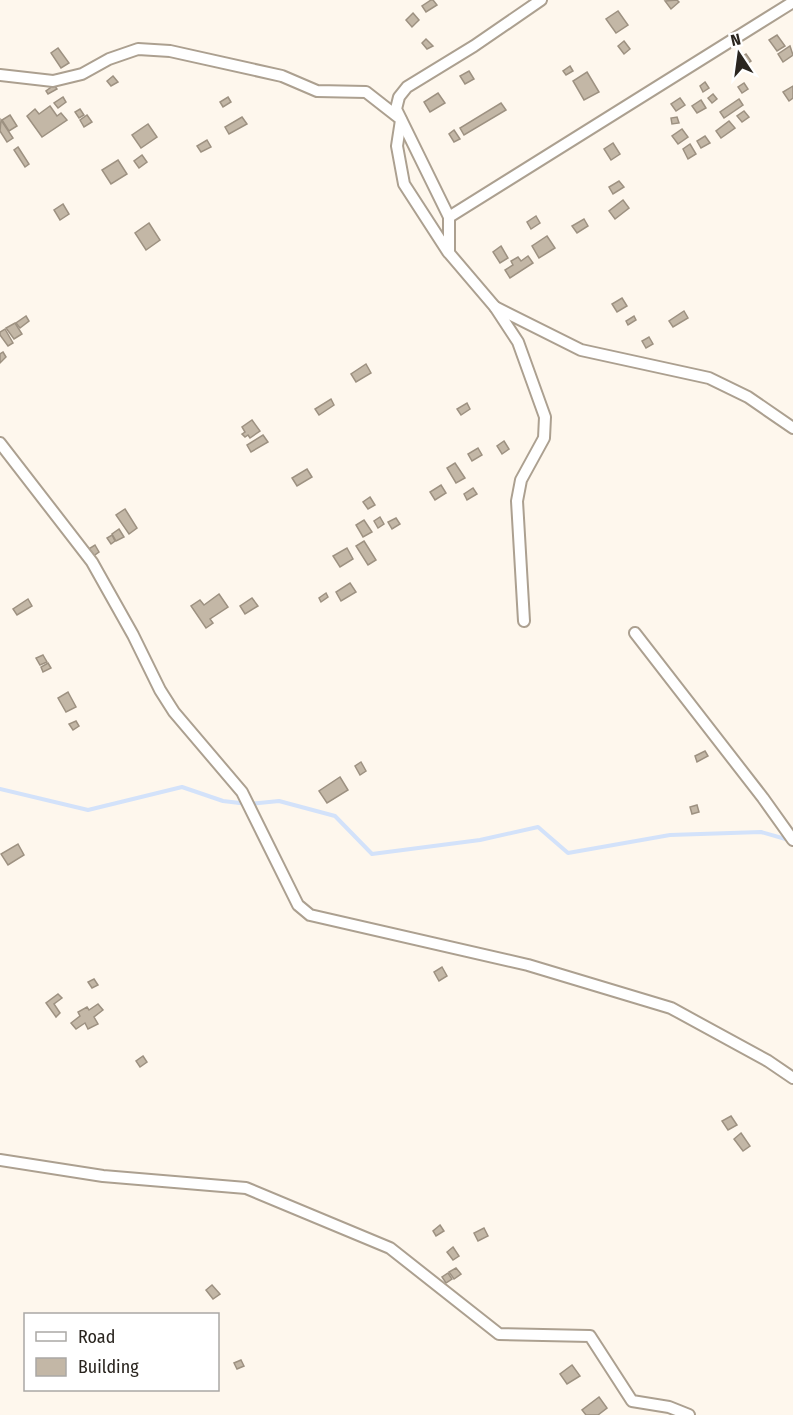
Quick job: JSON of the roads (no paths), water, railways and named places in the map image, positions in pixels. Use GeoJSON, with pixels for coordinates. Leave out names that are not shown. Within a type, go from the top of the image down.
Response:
{"type":"FeatureCollection","features":[{"type":"Feature","properties":{"kind":"street"},"geometry":{"type":"LineString","coordinates":[[449,253],[449,217],[396,110],[399,97],[407,87],[474,46],[541,0]]}},
{"type":"Feature","properties":{"kind":"street"},"geometry":{"type":"LineString","coordinates":[[449,217],[793,2]]}},
{"type":"Feature","properties":{"kind":"street"},"geometry":{"type":"LineString","coordinates":[[0,75],[53,81],[82,74],[109,59],[138,49],[170,51],[282,76],[317,91],[366,92],[401,120]]}},
{"type":"Feature","properties":{"kind":"street"},"geometry":{"type":"LineString","coordinates":[[401,120],[397,146],[404,184],[449,253],[495,307],[518,342],[545,417],[544,438],[521,480],[517,501],[524,621]]}},
{"type":"Feature","properties":{"kind":"street"},"geometry":{"type":"LineString","coordinates":[[495,307],[581,350],[709,378],[748,397],[793,428]]}},
{"type":"Feature","properties":{"kind":"street"},"geometry":{"type":"LineString","coordinates":[[0,443],[92,562],[133,634],[160,690],[174,712],[242,792],[298,905],[310,915],[528,965],[671,1008],[768,1061],[793,1078]]}},
{"type":"Feature","properties":{"kind":"street"},"geometry":{"type":"LineString","coordinates":[[635,633],[793,840]]}},
{"type":"Feature","properties":{"kind":"street"},"geometry":{"type":"LineString","coordinates":[[0,1160],[103,1176],[246,1188],[390,1248],[499,1334],[590,1336],[632,1401],[669,1407],[689,1415]]}},
{"type":"Feature","properties":{"kind":"waterway"},"geometry":{"type":"LineString","coordinates":[[0,789],[88,810],[182,787],[223,801],[248,804],[279,801],[335,816],[372,854],[480,840],[538,827],[568,853],[670,835],[761,832],[789,840]]}}]}
